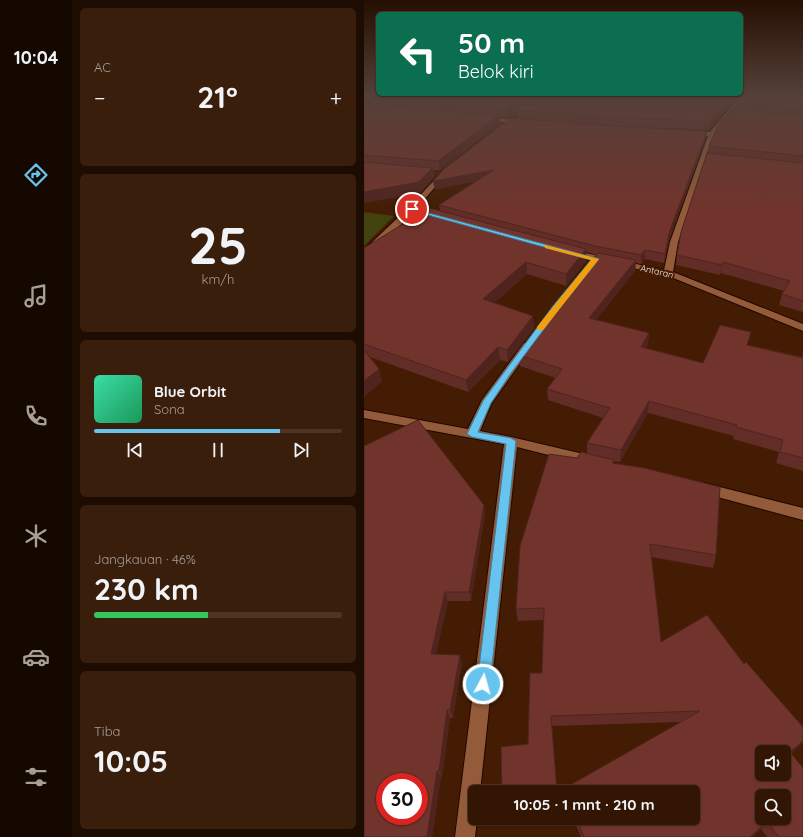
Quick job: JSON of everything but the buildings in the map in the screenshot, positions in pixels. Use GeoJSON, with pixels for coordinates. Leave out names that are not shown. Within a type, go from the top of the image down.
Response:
{"type":"FeatureCollection","features":[{"type":"Feature","properties":{"kind":"street"},"geometry":{"type":"LineString","coordinates":[[668,272],[674,242],[707,158],[712,134]]}},
{"type":"Feature","properties":{"kind":"street"},"geometry":{"type":"LineString","coordinates":[[364,255],[412,209],[445,172],[434,173]]}},
{"type":"Feature","properties":{"kind":"street"},"geometry":{"type":"LineString","coordinates":[[412,209],[450,220]]}},
{"type":"Feature","properties":{"kind":"street","name":"Antaran"},"geometry":{"type":"LineString","coordinates":[[564,251],[595,259],[668,272],[803,328]]}},
{"type":"Feature","properties":{"kind":"street"},"geometry":{"type":"LineString","coordinates":[[585,271],[595,259]]}},
{"type":"Feature","properties":{"kind":"street"},"geometry":{"type":"LineString","coordinates":[[472,434],[486,403],[534,337]]}},
{"type":"Feature","properties":{"kind":"street"},"geometry":{"type":"LineString","coordinates":[[364,414],[511,441],[604,464]]}},
{"type":"Feature","properties":{"kind":"street"},"geometry":{"type":"LineString","coordinates":[[465,837],[511,441]]}},
{"type":"Feature","properties":{"kind":"street"},"geometry":{"type":"LineString","coordinates":[[688,484],[803,514]]}},
{"type":"Feature","properties":{"kind":"shaded area"},"geometry":{"type":"Polygon","coordinates":[[[364,212],[394,216],[364,246],[364,212]]]}},
{"type":"Feature","properties":{"kind":"slow traffic"},"geometry":{"type":"LineString","coordinates":[[540,328],[595,259],[548,247]]}},
{"type":"Feature","properties":{"kind":"route"},"geometry":{"type":"LineString","coordinates":[[412,209],[595,259],[556,307],[486,403],[472,434],[511,441],[483,684]]}}]}
